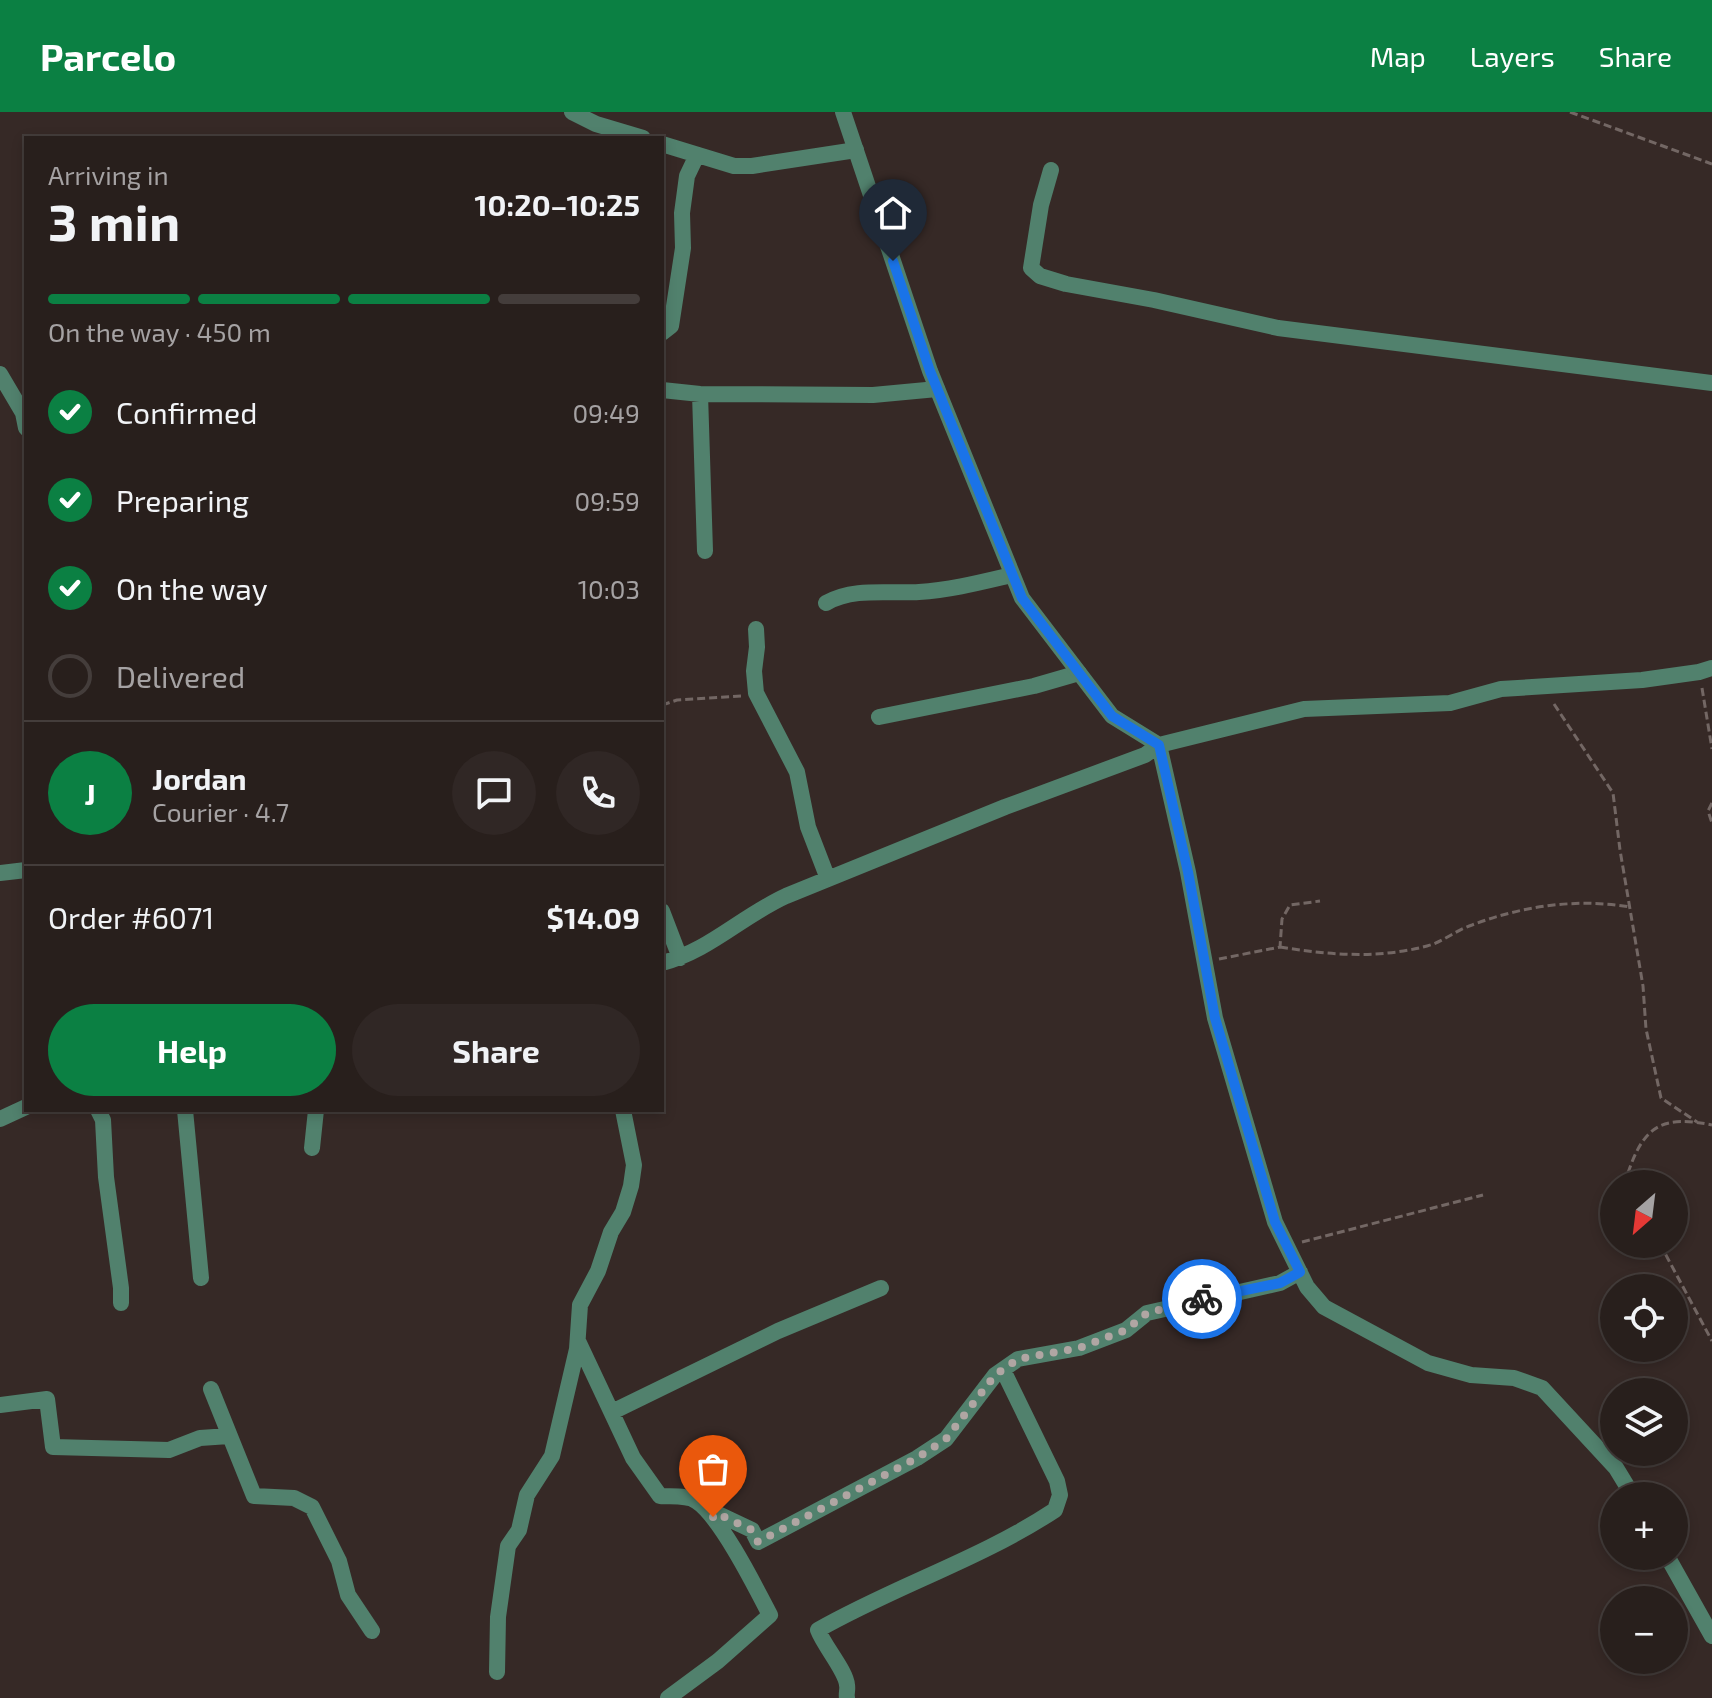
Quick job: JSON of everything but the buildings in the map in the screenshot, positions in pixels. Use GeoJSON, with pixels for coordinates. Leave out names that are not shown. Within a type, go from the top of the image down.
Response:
{"type":"FeatureCollection","features":[{"type":"Feature","properties":{"kind":"street"},"geometry":{"type":"LineString","coordinates":[[572,112],[601,132],[629,136]]}},
{"type":"Feature","properties":{"kind":"street"},"geometry":{"type":"LineString","coordinates":[[843,112],[937,389],[1022,598],[1112,716],[1159,745],[1188,872],[1215,1018],[1275,1222],[1307,1287],[1324,1307],[1428,1363],[1471,1375],[1514,1378],[1542,1388],[1616,1468],[1624,1482]]}},
{"type":"Feature","properties":{"kind":"street"},"geometry":{"type":"LineString","coordinates":[[664,145],[734,166],[856,150]]}},
{"type":"Feature","properties":{"kind":"street"},"geometry":{"type":"LineString","coordinates":[[664,331],[671,326],[683,248],[682,213],[687,176],[697,155]]}},
{"type":"Feature","properties":{"kind":"street"},"geometry":{"type":"LineString","coordinates":[[1051,170],[1041,205],[1031,268],[1040,276],[1278,328],[1712,383]]}},
{"type":"Feature","properties":{"kind":"street"},"geometry":{"type":"LineString","coordinates":[[0,374],[24,418]]}},
{"type":"Feature","properties":{"kind":"street"},"geometry":{"type":"LineString","coordinates":[[664,390],[700,394],[873,395],[937,389]]}},
{"type":"Feature","properties":{"kind":"street"},"geometry":{"type":"LineString","coordinates":[[700,394],[705,551]]}},
{"type":"Feature","properties":{"kind":"street"},"geometry":{"type":"LineString","coordinates":[[826,603],[834,598],[870,592],[920,592],[972,585],[1012,575]]}},
{"type":"Feature","properties":{"kind":"street"},"geometry":{"type":"LineString","coordinates":[[756,629],[756,693],[797,772],[808,827],[828,879]]}},
{"type":"Feature","properties":{"kind":"street"},"geometry":{"type":"LineString","coordinates":[[664,962],[680,958],[723,936],[767,905],[1005,807],[1145,755],[1159,745],[1304,709],[1450,703],[1501,689],[1642,680],[1706,670]]}},
{"type":"Feature","properties":{"kind":"street"},"geometry":{"type":"LineString","coordinates":[[879,717],[1034,686],[1079,673]]}},
{"type":"Feature","properties":{"kind":"street"},"geometry":{"type":"LineString","coordinates":[[0,873],[24,870]]}},
{"type":"Feature","properties":{"kind":"street"},"geometry":{"type":"LineString","coordinates":[[664,916],[680,958]]}},
{"type":"Feature","properties":{"kind":"street"},"geometry":{"type":"LineString","coordinates":[[0,1119],[24,1108]]}},
{"type":"Feature","properties":{"kind":"street"},"geometry":{"type":"LineString","coordinates":[[99,1112],[103,1120],[106,1177],[121,1303]]}},
{"type":"Feature","properties":{"kind":"street"},"geometry":{"type":"LineString","coordinates":[[185,1112],[201,1278]]}},
{"type":"Feature","properties":{"kind":"street"},"geometry":{"type":"LineString","coordinates":[[312,1148],[316,1112]]}},
{"type":"Feature","properties":{"kind":"street"},"geometry":{"type":"LineString","coordinates":[[497,1672],[496,1630],[508,1546],[519,1530],[527,1495],[552,1456],[578,1341],[580,1305],[598,1271],[631,1186],[634,1165],[623,1112]]}},
{"type":"Feature","properties":{"kind":"street"},"geometry":{"type":"LineString","coordinates":[[713,1517],[716,1513],[752,1530],[758,1542],[917,1458],[946,1439],[995,1375],[1018,1359],[1079,1348],[1126,1330],[1147,1313],[1280,1283],[1300,1272]]}},
{"type":"Feature","properties":{"kind":"street"},"geometry":{"type":"LineString","coordinates":[[612,1412],[778,1331],[881,1288]]}},
{"type":"Feature","properties":{"kind":"street"},"geometry":{"type":"LineString","coordinates":[[578,1341],[633,1458],[660,1496],[694,1498],[713,1517],[752,1579],[770,1615],[718,1661],[668,1698]]}},
{"type":"Feature","properties":{"kind":"street"},"geometry":{"type":"LineString","coordinates":[[847,1698],[848,1687],[843,1674],[818,1630],[860,1606],[1038,1522],[1055,1510],[1060,1495],[1057,1481],[1003,1370]]}},
{"type":"Feature","properties":{"kind":"street"},"geometry":{"type":"LineString","coordinates":[[211,1389],[254,1496],[294,1498],[312,1507],[339,1561],[348,1595],[372,1631]]}},
{"type":"Feature","properties":{"kind":"street"},"geometry":{"type":"LineString","coordinates":[[0,1405],[47,1399],[53,1447],[169,1450],[200,1438],[229,1436]]}},
{"type":"Feature","properties":{"kind":"street"},"geometry":{"type":"LineString","coordinates":[[1675,1570],[1712,1636]]}},
{"type":"Feature","properties":{"kind":"path"},"geometry":{"type":"LineString","coordinates":[[1570,112],[1712,164]]}},
{"type":"Feature","properties":{"kind":"path"},"geometry":{"type":"LineString","coordinates":[[1706,670],[1712,749]]}},
{"type":"Feature","properties":{"kind":"path"},"geometry":{"type":"LineString","coordinates":[[1544,687],[1613,793],[1643,986],[1646,1029],[1661,1098],[1697,1122]]}},
{"type":"Feature","properties":{"kind":"path"},"geometry":{"type":"LineString","coordinates":[[664,704],[677,700],[756,693]]}},
{"type":"Feature","properties":{"kind":"path"},"geometry":{"type":"LineString","coordinates":[[1712,803],[1708,811],[1712,823]]}},
{"type":"Feature","properties":{"kind":"path"},"geometry":{"type":"LineString","coordinates":[[1280,947],[1282,919],[1290,905],[1320,901]]}},
{"type":"Feature","properties":{"kind":"path"},"geometry":{"type":"LineString","coordinates":[[1204,961],[1280,947],[1360,956],[1401,952],[1431,945],[1467,926],[1498,915],[1563,903],[1630,907]]}},
{"type":"Feature","properties":{"kind":"path"},"geometry":{"type":"LineString","coordinates":[[1629,1170],[1637,1147],[1653,1129],[1684,1120],[1712,1125]]}},
{"type":"Feature","properties":{"kind":"path"},"geometry":{"type":"LineString","coordinates":[[1287,1246],[1483,1195]]}},
{"type":"Feature","properties":{"kind":"path"},"geometry":{"type":"LineString","coordinates":[[1668,1258],[1712,1341]]}},
{"type":"Feature","properties":{"kind":"way so far"},"geometry":{"type":"LineString","coordinates":[[713,1517],[716,1513],[752,1530],[758,1542],[917,1458],[946,1439],[995,1375],[1018,1359],[1079,1348],[1126,1330],[1147,1313],[1202,1299]]}},
{"type":"Feature","properties":{"kind":"route"},"geometry":{"type":"LineString","coordinates":[[893,261],[930,371],[1022,598],[1112,716],[1159,745],[1188,872],[1215,1018],[1275,1222],[1300,1272],[1280,1283],[1202,1299]]}}]}
